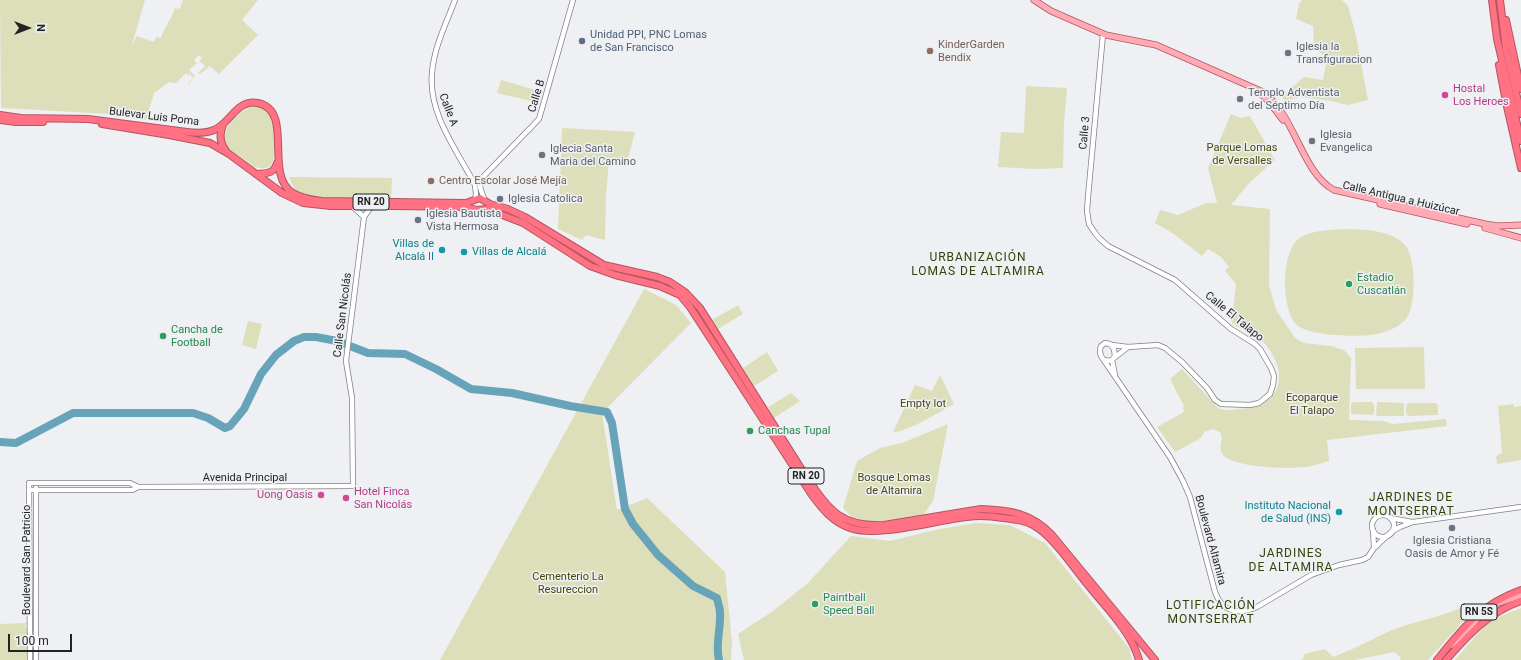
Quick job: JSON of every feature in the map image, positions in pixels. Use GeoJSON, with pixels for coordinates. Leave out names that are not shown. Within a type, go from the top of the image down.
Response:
{"type":"FeatureCollection","features":[{"type":"Feature","properties":{"kind":"highway"},"geometry":{"type":"LineString","coordinates":[[1492,0],[1498,56],[1506,102],[1521,168]]}},
{"type":"Feature","properties":{"kind":"highway"},"geometry":{"type":"LineString","coordinates":[[1501,0],[1521,114]]}},
{"type":"Feature","properties":{"kind":"highway"},"geometry":{"type":"LineString","coordinates":[[1497,39],[1521,141]]}},
{"type":"Feature","properties":{"kind":"highway"},"geometry":{"type":"LineString","coordinates":[[1516,79],[1521,89]]}},
{"type":"Feature","properties":{"kind":"highway","name":"Bulevar Luis Poma"},"geometry":{"type":"LineString","coordinates":[[0,115],[21,118],[88,119],[201,133],[214,130],[223,125],[238,107],[244,104],[254,103],[263,105],[270,111],[276,120],[278,155]]}},
{"type":"Feature","properties":{"kind":"highway","name":"Bulevar Luis Poma"},"geometry":{"type":"LineString","coordinates":[[0,120],[21,123],[89,122],[203,141],[229,154],[256,174]]}},
{"type":"Feature","properties":{"kind":"highway"},"geometry":{"type":"LineString","coordinates":[[223,125],[220,132],[221,140],[224,148],[229,154]]}},
{"type":"Feature","properties":{"kind":"highway"},"geometry":{"type":"LineString","coordinates":[[142,131],[143,128],[151,126]]}},
{"type":"Feature","properties":{"kind":"highway"},"geometry":{"type":"LineString","coordinates":[[256,174],[274,171],[278,155]]}},
{"type":"Feature","properties":{"kind":"highway","name":"RN 20"},"geometry":{"type":"LineString","coordinates":[[278,155],[280,174],[284,184],[293,193],[306,198],[338,202],[466,203],[480,198],[484,199],[490,204],[508,209],[525,217],[604,265],[657,277],[670,282],[685,292],[700,308],[807,478],[824,502],[837,514],[852,522],[873,526],[884,526],[981,509],[1020,513],[1032,518],[1052,534],[1155,660]]}},
{"type":"Feature","properties":{"kind":"highway","name":"RN 20"},"geometry":{"type":"LineString","coordinates":[[256,174],[282,193],[299,202],[316,206],[487,209],[523,222],[584,262],[598,269],[615,275],[660,286],[680,295],[708,332],[818,505],[833,519],[850,528],[866,531],[886,530],[978,516],[1013,519],[1031,524],[1047,536],[1122,627],[1132,643],[1139,660]]}},
{"type":"Feature","properties":{"kind":"highway"},"geometry":{"type":"LineString","coordinates":[[483,210],[486,204],[484,199]]}},
{"type":"Feature","properties":{"kind":"highway"},"geometry":{"type":"LineString","coordinates":[[474,200],[472,204],[474,209]]}},
{"type":"Feature","properties":{"kind":"highway","name":"RN 5S"},"geometry":{"type":"LineString","coordinates":[[1447,648],[1472,618],[1482,610],[1499,598],[1521,590]]}},
{"type":"Feature","properties":{"kind":"highway"},"geometry":{"type":"LineString","coordinates":[[1446,660],[1487,619],[1501,610],[1521,601]]}},
{"type":"Feature","properties":{"kind":"highway"},"geometry":{"type":"LineString","coordinates":[[1437,660],[1447,648]]}},
{"type":"Feature","properties":{"kind":"main road","name":"Calle Antigua a Huizúcar"},"geometry":{"type":"LineString","coordinates":[[1034,0],[1051,10],[1102,34],[1156,45],[1263,92],[1278,106],[1315,174],[1325,184],[1334,190],[1485,224],[1498,226],[1521,225]]}},
{"type":"Feature","properties":{"kind":"main road","name":"Calle Antigua a Huizúcar"},"geometry":{"type":"LineString","coordinates":[[1257,90],[1280,115],[1314,177],[1327,190],[1338,195],[1497,230],[1521,238]]}},
{"type":"Feature","properties":{"kind":"main road"},"geometry":{"type":"LineString","coordinates":[[1447,648],[1459,639],[1486,611],[1501,602],[1521,595]]}},
{"type":"Feature","properties":{"kind":"street","name":"Calle A"},"geometry":{"type":"LineString","coordinates":[[454,0],[434,58],[432,92],[434,104],[442,124],[476,190],[474,200]]}},
{"type":"Feature","properties":{"kind":"street","name":"Calle B"},"geometry":{"type":"LineString","coordinates":[[483,177],[539,119],[573,0]]}},
{"type":"Feature","properties":{"kind":"street","name":"Calle 3"},"geometry":{"type":"LineString","coordinates":[[1094,233],[1088,218],[1088,197],[1102,34]]}},
{"type":"Feature","properties":{"kind":"street"},"geometry":{"type":"LineString","coordinates":[[471,178],[479,179],[483,177]]}},
{"type":"Feature","properties":{"kind":"street"},"geometry":{"type":"LineString","coordinates":[[483,177],[480,188],[484,199]]}},
{"type":"Feature","properties":{"kind":"street"},"geometry":{"type":"LineString","coordinates":[[353,207],[364,217]]}},
{"type":"Feature","properties":{"kind":"street","name":"Calle San Nicolás"},"geometry":{"type":"LineString","coordinates":[[353,486],[352,398],[346,366],[348,334],[364,217],[371,207]]}},
{"type":"Feature","properties":{"kind":"street","name":"Calle El Talapo"},"geometry":{"type":"LineString","coordinates":[[1094,233],[1108,246],[1175,280],[1231,329],[1255,344],[1260,349],[1271,368],[1274,376],[1273,385],[1270,394],[1259,403],[1250,405],[1221,404],[1215,400],[1182,362],[1165,348],[1158,345],[1128,347],[1112,346]]}},
{"type":"Feature","properties":{"kind":"street"},"geometry":{"type":"LineString","coordinates":[[1113,359],[1115,354],[1112,346],[1107,343],[1101,346],[1100,350],[1105,361],[1113,359],[1128,347]]}},
{"type":"Feature","properties":{"kind":"street","name":"Boulevard Altamira"},"geometry":{"type":"LineString","coordinates":[[1103,359],[1170,457],[1183,481],[1192,505],[1215,592],[1219,600],[1228,609],[1243,611],[1252,609],[1312,575],[1339,565],[1362,560],[1368,557],[1374,548],[1390,533],[1400,527],[1414,522],[1521,507]]}},
{"type":"Feature","properties":{"kind":"street","name":"Boulevard Altamira"},"geometry":{"type":"LineString","coordinates":[[1113,359],[1115,377]]}},
{"type":"Feature","properties":{"kind":"street","name":"Avenida Principal"},"geometry":{"type":"LineString","coordinates":[[29,483],[130,483],[138,487]]}},
{"type":"Feature","properties":{"kind":"street","name":"Boulevard San Patricio"},"geometry":{"type":"LineString","coordinates":[[29,483],[30,660]]}},
{"type":"Feature","properties":{"kind":"street","name":"Boulevard San Patricio"},"geometry":{"type":"LineString","coordinates":[[36,483],[36,660]]}},
{"type":"Feature","properties":{"kind":"street","name":"Avenida Principal"},"geometry":{"type":"LineString","coordinates":[[29,490],[132,490],[138,487],[353,486]]}},
{"type":"Feature","properties":{"kind":"street"},"geometry":{"type":"LineString","coordinates":[[1372,528],[1379,536],[1385,536],[1390,533],[1394,525],[1390,518],[1381,515],[1376,518],[1373,522],[1372,528],[1374,548]]}},
{"type":"Feature","properties":{"kind":"street","name":"Boulevard Altamira"},"geometry":{"type":"LineString","coordinates":[[1390,518],[1414,522]]}},
{"type":"Feature","properties":{"kind":"green space"},"geometry":{"type":"Polygon","coordinates":[[[0,0],[145,0],[132,45],[137,36],[154,42],[156,37],[161,38],[175,8],[180,9],[183,0],[258,0],[242,20],[258,35],[219,74],[210,66],[200,74],[198,73],[205,66],[199,61],[202,58],[199,55],[194,60],[197,63],[189,70],[195,76],[189,84],[188,83],[193,78],[190,74],[188,75],[186,73],[176,83],[169,82],[154,93],[146,120],[111,114],[1,108],[0,0]]]}},
{"type":"Feature","properties":{"kind":"green space"},"geometry":{"type":"Polygon","coordinates":[[[1302,0],[1342,0],[1348,6],[1356,36],[1368,100],[1348,105],[1300,97],[1284,101],[1282,96],[1304,77],[1323,80],[1327,58],[1314,48],[1313,26],[1296,19],[1299,4],[1302,0]]]}},
{"type":"Feature","properties":{"kind":"green space"},"geometry":{"type":"Polygon","coordinates":[[[501,80],[539,91],[535,102],[497,93],[501,80]]]}},
{"type":"Feature","properties":{"kind":"green space"},"geometry":{"type":"Polygon","coordinates":[[[1026,86],[1067,88],[1064,122],[1063,168],[1035,169],[998,167],[1001,132],[1024,133],[1026,86]]]}},
{"type":"Feature","properties":{"kind":"green space"},"geometry":{"type":"Polygon","coordinates":[[[254,106],[261,107],[266,110],[273,123],[275,139],[274,155],[273,161],[267,168],[255,167],[228,148],[225,142],[224,136],[230,122],[248,108],[254,106]]]}},
{"type":"Feature","properties":{"kind":"green space","name":"Ecoparque El Talapo"},"geometry":{"type":"Polygon","coordinates":[[[1231,114],[1240,118],[1250,116],[1275,160],[1249,183],[1231,205],[1270,209],[1269,285],[1276,310],[1295,338],[1304,343],[1331,346],[1344,350],[1351,358],[1349,420],[1383,421],[1393,424],[1446,419],[1447,426],[1327,440],[1329,461],[1308,467],[1297,468],[1262,467],[1238,463],[1229,459],[1221,452],[1222,438],[1220,432],[1213,429],[1204,432],[1201,438],[1175,452],[1157,427],[1184,412],[1184,406],[1170,379],[1182,369],[1218,408],[1223,410],[1254,407],[1273,396],[1277,388],[1279,378],[1278,367],[1266,345],[1254,335],[1232,323],[1236,284],[1225,271],[1229,267],[1221,257],[1208,249],[1202,256],[1174,234],[1155,223],[1160,210],[1178,215],[1206,203],[1217,203],[1208,168],[1231,114]]]}},
{"type":"Feature","properties":{"kind":"green space"},"geometry":{"type":"Polygon","coordinates":[[[562,128],[635,132],[627,162],[622,159],[609,160],[605,240],[586,235],[582,240],[558,229],[562,128]]]}},
{"type":"Feature","properties":{"kind":"green space"},"geometry":{"type":"Polygon","coordinates":[[[289,177],[392,178],[391,199],[345,200],[310,197],[297,191],[289,177]]]}},
{"type":"Feature","properties":{"kind":"green space","name":"Estadio Cuscatlán"},"geometry":{"type":"Polygon","coordinates":[[[1345,229],[1369,230],[1385,233],[1399,240],[1409,251],[1414,280],[1411,309],[1405,320],[1391,330],[1370,335],[1348,336],[1324,334],[1304,329],[1297,325],[1292,317],[1288,307],[1285,280],[1289,254],[1294,244],[1301,237],[1311,233],[1345,229]]]}},
{"type":"Feature","properties":{"kind":"green space","name":"Cementerio La Resureccion"},"geometry":{"type":"Polygon","coordinates":[[[644,289],[676,305],[691,323],[602,413],[617,510],[647,498],[725,572],[732,642],[731,660],[440,660],[644,289]]]}},
{"type":"Feature","properties":{"kind":"green space"},"geometry":{"type":"Polygon","coordinates":[[[738,305],[743,314],[718,329],[712,320],[738,305]]]}},
{"type":"Feature","properties":{"kind":"green space"},"geometry":{"type":"Polygon","coordinates":[[[248,321],[262,324],[256,349],[242,345],[248,321]]]}},
{"type":"Feature","properties":{"kind":"green space"},"geometry":{"type":"Polygon","coordinates":[[[1424,347],[1425,389],[1356,389],[1355,348],[1424,347]]]}},
{"type":"Feature","properties":{"kind":"green space"},"geometry":{"type":"Polygon","coordinates":[[[767,352],[778,371],[754,386],[743,368],[767,352]]]}},
{"type":"Feature","properties":{"kind":"green space","name":"Empty lot"},"geometry":{"type":"Polygon","coordinates":[[[940,375],[954,404],[907,429],[893,432],[915,385],[932,391],[940,375]]]}},
{"type":"Feature","properties":{"kind":"green space"},"geometry":{"type":"Polygon","coordinates":[[[791,393],[800,401],[774,418],[768,407],[791,393]]]}},
{"type":"Feature","properties":{"kind":"green space"},"geometry":{"type":"Polygon","coordinates":[[[1353,402],[1372,402],[1374,405],[1373,415],[1351,413],[1351,404],[1353,402]]]}},
{"type":"Feature","properties":{"kind":"green space"},"geometry":{"type":"Polygon","coordinates":[[[1377,402],[1404,403],[1404,416],[1376,416],[1377,402]]]}},
{"type":"Feature","properties":{"kind":"green space"},"geometry":{"type":"Polygon","coordinates":[[[1408,403],[1436,403],[1438,406],[1438,415],[1408,416],[1406,413],[1406,406],[1408,403]]]}},
{"type":"Feature","properties":{"kind":"green space"},"geometry":{"type":"Polygon","coordinates":[[[1513,404],[1514,407],[1521,406],[1521,460],[1497,464],[1496,456],[1502,453],[1498,406],[1513,404]]]}},
{"type":"Feature","properties":{"kind":"green space","name":"Bosque Lomas de Altamira"},"geometry":{"type":"Polygon","coordinates":[[[948,424],[933,501],[924,514],[904,521],[890,523],[872,522],[852,517],[843,508],[857,461],[880,448],[902,443],[948,424]]]}},
{"type":"Feature","properties":{"kind":"green space"},"geometry":{"type":"Polygon","coordinates":[[[975,523],[1010,525],[1045,543],[1129,648],[1132,660],[744,660],[738,634],[773,611],[808,583],[851,536],[890,541],[935,530],[975,523]]]}},
{"type":"Feature","properties":{"kind":"green space"},"geometry":{"type":"Polygon","coordinates":[[[1470,603],[1483,605],[1466,618],[1428,660],[1400,660],[1401,658],[1395,652],[1355,660],[1302,660],[1305,654],[1325,649],[1333,657],[1392,630],[1451,612],[1470,603]]]}},
{"type":"Feature","properties":{"kind":"green space"},"geometry":{"type":"Polygon","coordinates":[[[1521,608],[1521,660],[1455,660],[1489,621],[1521,608]]]}},
{"type":"Feature","properties":{"kind":"green space"},"geometry":{"type":"Polygon","coordinates":[[[26,623],[25,628],[27,628],[28,660],[0,660],[0,624],[26,623]]]}},
{"type":"Feature","properties":{"kind":"waterway"},"geometry":{"type":"LineString","coordinates":[[0,442],[16,443],[73,413],[193,413],[208,418],[225,428],[230,426],[244,409],[261,374],[276,355],[294,341],[304,337],[316,337],[337,341],[368,353],[405,354],[436,369],[471,389],[512,393],[570,406],[607,412],[612,423],[625,509],[633,524],[658,555],[693,586],[717,598],[720,613],[718,642],[719,660]]}},
{"type":"Feature","properties":{"kind":"place","name":"Unidad PPI, PNC Lomas de San Francisco"},"geometry":{"type":"Point","coordinates":[582,41]}},
{"type":"Feature","properties":{"kind":"place","name":"KinderGarden Bendix"},"geometry":{"type":"Point","coordinates":[930,51]}},
{"type":"Feature","properties":{"kind":"place","name":"Iglesia la Transfiguracion"},"geometry":{"type":"Point","coordinates":[1288,53]}},
{"type":"Feature","properties":{"kind":"place","name":"Hostal Los Heroes"},"geometry":{"type":"Point","coordinates":[1445,95]}},
{"type":"Feature","properties":{"kind":"place","name":"Templo Adventista del Séptimo Día"},"geometry":{"type":"Point","coordinates":[1240,99]}},
{"type":"Feature","properties":{"kind":"place","name":"Iglesia Evangelica"},"geometry":{"type":"Point","coordinates":[1312,141]}},
{"type":"Feature","properties":{"kind":"place","name":"Iglecia Santa Maria del Camino"},"geometry":{"type":"Point","coordinates":[542,155]}},
{"type":"Feature","properties":{"kind":"place","name":"Centro Escolar José Mejía"},"geometry":{"type":"Point","coordinates":[431,181]}},
{"type":"Feature","properties":{"kind":"place","name":"Iglesia Catolica"},"geometry":{"type":"Point","coordinates":[500,199]}},
{"type":"Feature","properties":{"kind":"place","name":"Iglesia Bautista Vista Hermosa"},"geometry":{"type":"Point","coordinates":[418,220]}},
{"type":"Feature","properties":{"kind":"place","name":"Villas de Alcalá II"},"geometry":{"type":"Point","coordinates":[442,250]}},
{"type":"Feature","properties":{"kind":"place","name":"Villas de Alcalá"},"geometry":{"type":"Point","coordinates":[464,252]}},
{"type":"Feature","properties":{"kind":"place","name":"Estadio Cuscatlán"},"geometry":{"type":"Point","coordinates":[1349,284]}},
{"type":"Feature","properties":{"kind":"place","name":"Cancha de Football"},"geometry":{"type":"Point","coordinates":[163,336]}},
{"type":"Feature","properties":{"kind":"place","name":"Canchas Tupal"},"geometry":{"type":"Point","coordinates":[750,431]}},
{"type":"Feature","properties":{"kind":"place","name":"Uong Oasis"},"geometry":{"type":"Point","coordinates":[321,495]}},
{"type":"Feature","properties":{"kind":"place","name":"Hotel Finca San Nicolás"},"geometry":{"type":"Point","coordinates":[346,498]}},
{"type":"Feature","properties":{"kind":"place","name":"Instituto Nacional de Salud (INS)"},"geometry":{"type":"Point","coordinates":[1339,512]}},
{"type":"Feature","properties":{"kind":"place","name":"Iglesia Cristiana Oasis de Amor y Fé"},"geometry":{"type":"Point","coordinates":[1452,528]}},
{"type":"Feature","properties":{"kind":"place","name":"Paintball Speed Ball"},"geometry":{"type":"Point","coordinates":[815,604]}},
{"type":"Feature","properties":{"kind":"district","name":"URBANIZACIÓN LOMAS DE ALTAMIRA"},"geometry":{"type":"Point","coordinates":[978,265]}},
{"type":"Feature","properties":{"kind":"district","name":"JARDINES DE MONTSERRAT"},"geometry":{"type":"Point","coordinates":[1411,505]}},
{"type":"Feature","properties":{"kind":"district","name":"JARDINES DE ALTAMIRA"},"geometry":{"type":"Point","coordinates":[1291,561]}},
{"type":"Feature","properties":{"kind":"district","name":"LOTIFICACIÓN MONTSERRAT"},"geometry":{"type":"Point","coordinates":[1211,613]}},
{"type":"Feature","properties":{"kind":"park label","name":"Parque Lomas de Versalles"},"geometry":{"type":"Point","coordinates":[1242,154]}}]}
